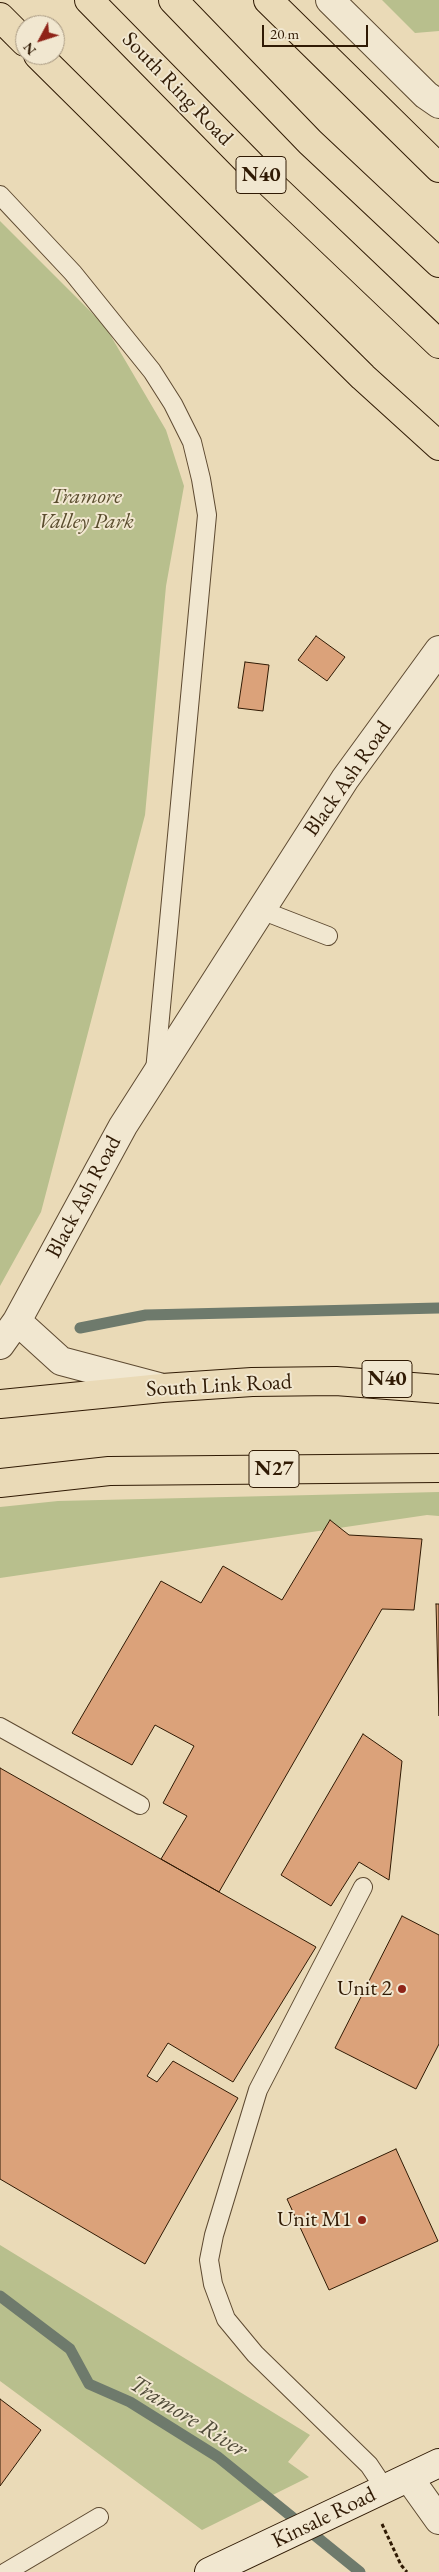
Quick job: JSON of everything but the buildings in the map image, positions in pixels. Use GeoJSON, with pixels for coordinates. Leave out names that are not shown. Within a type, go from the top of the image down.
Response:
{"type":"FeatureCollection","features":[{"type":"Feature","properties":{"kind":"highway","name":"South Ring Road"},"geometry":{"type":"LineString","coordinates":[[89,0],[255,169],[439,344]]}},
{"type":"Feature","properties":{"kind":"highway","name":"N40"},"geometry":{"type":"LineString","coordinates":[[173,0],[310,142],[439,263]]}},
{"type":"Feature","properties":{"kind":"highway"},"geometry":{"type":"LineString","coordinates":[[268,0],[439,168]]}},
{"type":"Feature","properties":{"kind":"highway"},"geometry":{"type":"LineString","coordinates":[[0,17],[15,32]]}},
{"type":"Feature","properties":{"kind":"highway"},"geometry":{"type":"LineString","coordinates":[[48,65],[363,377],[439,446]]}},
{"type":"Feature","properties":{"kind":"highway","name":"N40"},"geometry":{"type":"LineString","coordinates":[[336,1381],[439,1377]]}},
{"type":"Feature","properties":{"kind":"highway","name":"South Link Road"},"geometry":{"type":"LineString","coordinates":[[0,1404],[162,1388],[252,1382],[336,1381],[439,1389]]}},
{"type":"Feature","properties":{"kind":"highway","name":"N27"},"geometry":{"type":"LineString","coordinates":[[0,1483],[109,1471],[439,1468]]}},
{"type":"Feature","properties":{"kind":"street"},"geometry":{"type":"LineString","coordinates":[[330,0],[426,95],[439,104]]}},
{"type":"Feature","properties":{"kind":"street","name":"Black Ash Road"},"geometry":{"type":"LineString","coordinates":[[0,1345],[17,1321],[123,1126],[345,779],[439,650]]}},
{"type":"Feature","properties":{"kind":"street"},"geometry":{"type":"LineString","coordinates":[[17,1321],[61,1361],[162,1388]]}},
{"type":"Feature","properties":{"kind":"street","name":"Kinsale Road"},"geometry":{"type":"LineString","coordinates":[[213,2571],[385,2495],[439,2463]]}},
{"type":"Feature","properties":{"kind":"street"},"geometry":{"type":"LineString","coordinates":[[385,2495],[439,2520]]}},
{"type":"Feature","properties":{"kind":"lane"},"geometry":{"type":"LineString","coordinates":[[0,195],[73,274],[152,371],[173,404],[192,442],[203,488],[207,515],[155,1076]]}},
{"type":"Feature","properties":{"kind":"lane"},"geometry":{"type":"LineString","coordinates":[[261,910],[328,936]]}},
{"type":"Feature","properties":{"kind":"lane"},"geometry":{"type":"LineString","coordinates":[[0,1727],[140,1805]]}},
{"type":"Feature","properties":{"kind":"lane"},"geometry":{"type":"LineString","coordinates":[[363,1887],[258,2090],[214,2235],[209,2260],[213,2284],[226,2319],[255,2354],[369,2465],[385,2495]]}},
{"type":"Feature","properties":{"kind":"lane"},"geometry":{"type":"LineString","coordinates":[[6,2572],[99,2517]]}},
{"type":"Feature","properties":{"kind":"path"},"geometry":{"type":"LineString","coordinates":[[385,2495],[401,2565],[406,2572]]}},
{"type":"Feature","properties":{"kind":"green space"},"geometry":{"type":"Polygon","coordinates":[[[382,0],[439,0],[439,31],[415,33],[382,0]]]}},
{"type":"Feature","properties":{"kind":"green space","name":"Tramore Valley Park"},"geometry":{"type":"Polygon","coordinates":[[[0,221],[105,326],[166,430],[184,486],[166,586],[145,815],[41,1212],[0,1286],[0,221]]]}},
{"type":"Feature","properties":{"kind":"green space"},"geometry":{"type":"Polygon","coordinates":[[[439,1492],[439,1516],[427,1515],[0,1578],[0,1507],[58,1501],[439,1492]]]}},
{"type":"Feature","properties":{"kind":"green space"},"geometry":{"type":"Polygon","coordinates":[[[0,2245],[310,2435],[288,2462],[309,2477],[202,2530],[0,2381],[0,2245]]]}},
{"type":"Feature","properties":{"kind":"waterway"},"geometry":{"type":"LineString","coordinates":[[80,1328],[146,1315],[439,1308]]}},
{"type":"Feature","properties":{"kind":"waterway","name":"Tramore River"},"geometry":{"type":"LineString","coordinates":[[0,2296],[70,2349],[89,2384],[130,2402],[218,2457],[360,2572]]}},
{"type":"Feature","properties":{"kind":"place","name":"Unit 2"},"geometry":{"type":"Point","coordinates":[402,1989]}},
{"type":"Feature","properties":{"kind":"place","name":"Unit M1"},"geometry":{"type":"Point","coordinates":[362,2220]}}]}
